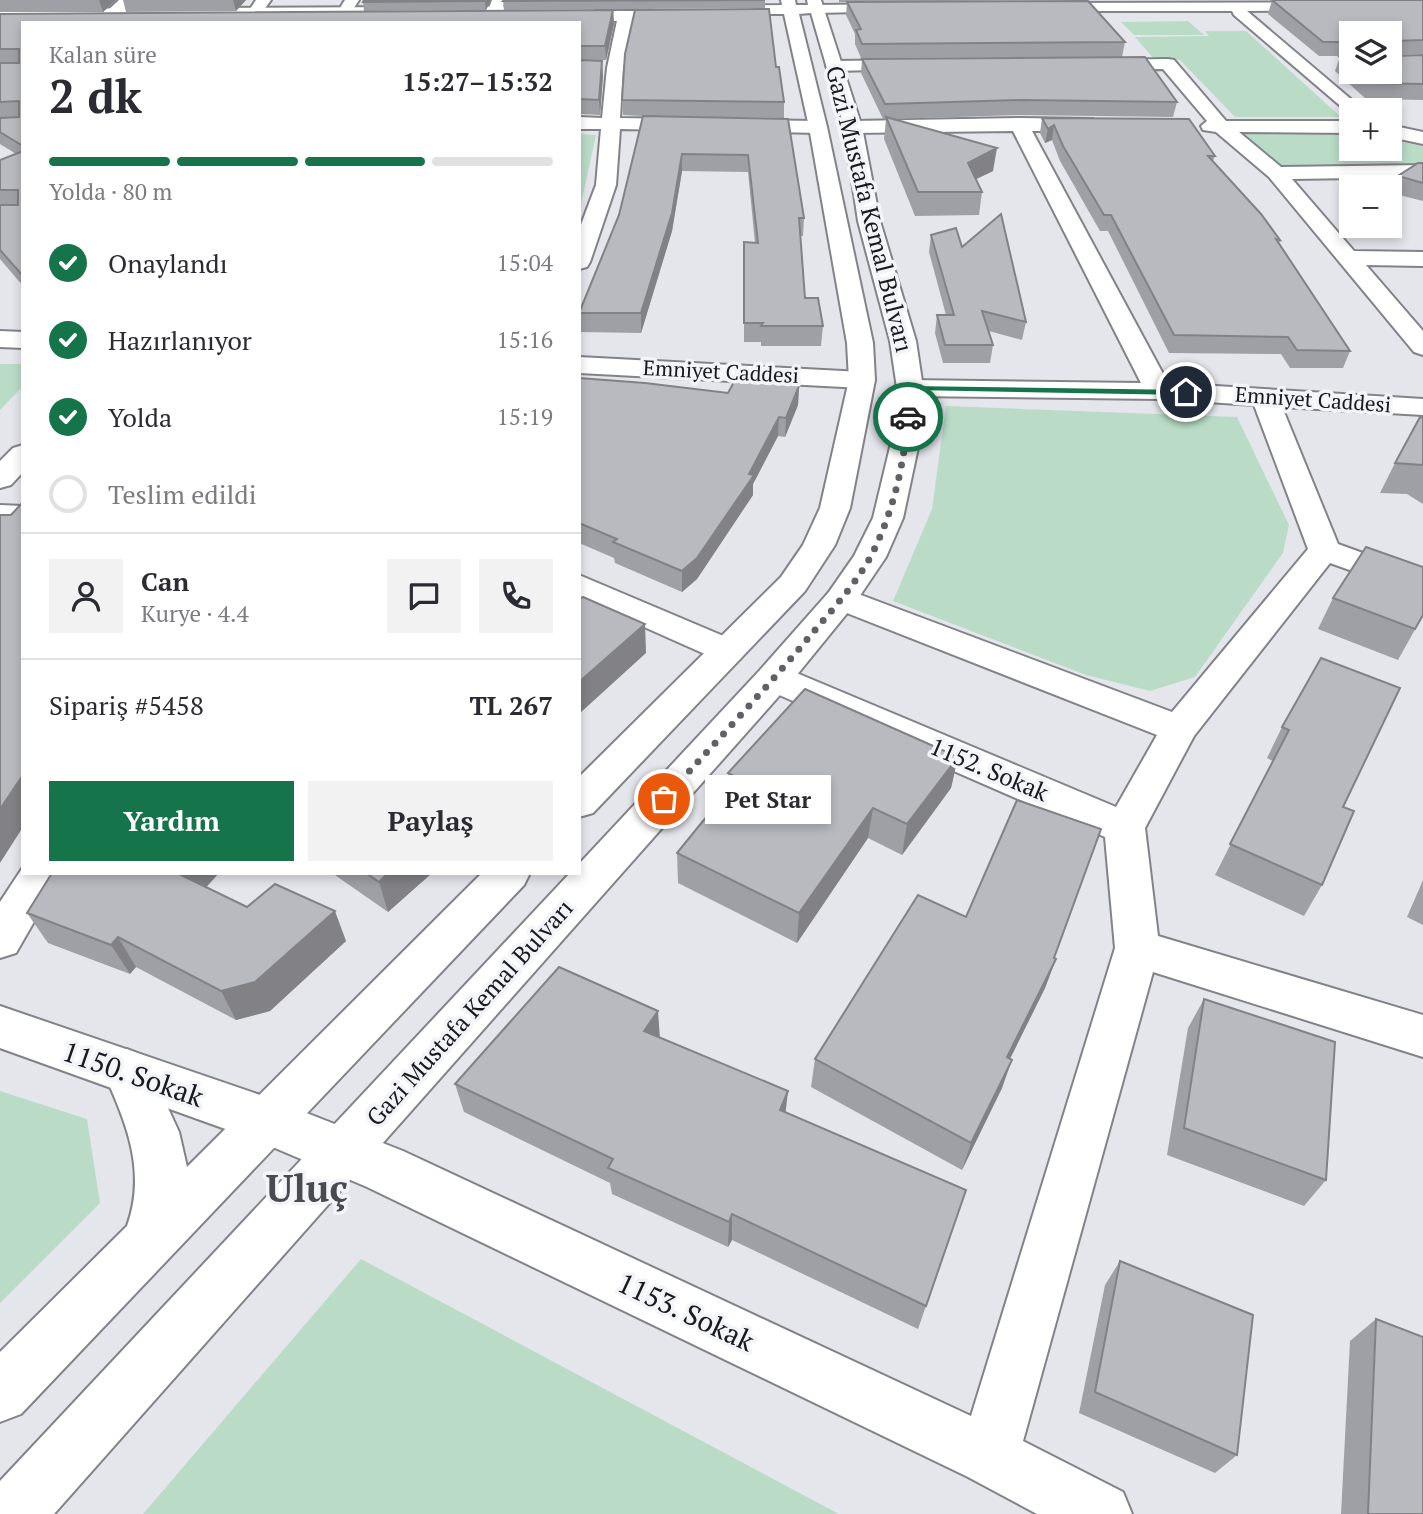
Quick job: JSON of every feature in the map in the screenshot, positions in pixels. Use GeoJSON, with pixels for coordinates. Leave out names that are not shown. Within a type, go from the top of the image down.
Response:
{"type":"FeatureCollection","features":[{"type":"Feature","properties":{"kind":"street"},"geometry":{"type":"LineString","coordinates":[[113,13],[128,0]]}},
{"type":"Feature","properties":{"kind":"street"},"geometry":{"type":"LineString","coordinates":[[1339,98],[1230,6],[1022,10],[1127,3],[1416,8]]}},
{"type":"Feature","properties":{"kind":"street"},"geometry":{"type":"LineString","coordinates":[[0,13],[113,13],[259,6],[341,13],[497,5],[630,9]]}},
{"type":"Feature","properties":{"kind":"street"},"geometry":{"type":"LineString","coordinates":[[0,20],[630,9],[803,8],[915,11]]}},
{"type":"Feature","properties":{"kind":"street","name":"Gazi Mustafa Kemal Bulvarı"},"geometry":{"type":"LineString","coordinates":[[581,800],[793,584],[819,545],[835,508],[862,380],[860,343],[835,127],[834,66],[803,8]]}},
{"type":"Feature","properties":{"kind":"street","name":"Gazi Mustafa Kemal Bulvarı"},"geometry":{"type":"LineString","coordinates":[[12,1514],[345,1152],[774,678],[841,600],[870,558],[888,518],[905,443],[910,388],[903,341],[869,221],[835,127],[803,8]]}},
{"type":"Feature","properties":{"kind":"street"},"geometry":{"type":"LineString","coordinates":[[581,252],[587,224],[606,185],[610,123],[609,68],[630,9]]}},
{"type":"Feature","properties":{"kind":"street"},"geometry":{"type":"LineString","coordinates":[[1079,65],[1168,64],[1221,126],[1276,173],[1423,347]]}},
{"type":"Feature","properties":{"kind":"street"},"geometry":{"type":"LineString","coordinates":[[1300,64],[1320,64]]}},
{"type":"Feature","properties":{"kind":"street"},"geometry":{"type":"LineString","coordinates":[[834,66],[930,65]]}},
{"type":"Feature","properties":{"kind":"street"},"geometry":{"type":"LineString","coordinates":[[581,123],[835,127],[1114,125]]}},
{"type":"Feature","properties":{"kind":"street"},"geometry":{"type":"LineString","coordinates":[[1019,124],[1159,391]]}},
{"type":"Feature","properties":{"kind":"street"},"geometry":{"type":"LineString","coordinates":[[1194,126],[1339,127]]}},
{"type":"Feature","properties":{"kind":"street"},"geometry":{"type":"LineString","coordinates":[[1402,134],[1423,138]]}},
{"type":"Feature","properties":{"kind":"street"},"geometry":{"type":"LineString","coordinates":[[1276,173],[1423,171]]}},
{"type":"Feature","properties":{"kind":"street"},"geometry":{"type":"LineString","coordinates":[[1347,258],[1423,259]]}},
{"type":"Feature","properties":{"kind":"street"},"geometry":{"type":"LineString","coordinates":[[0,339],[21,340]]}},
{"type":"Feature","properties":{"kind":"street","name":"Emniyet Caddesi"},"geometry":{"type":"LineString","coordinates":[[581,365],[862,380]]}},
{"type":"Feature","properties":{"kind":"street","name":"Emniyet Caddesi"},"geometry":{"type":"LineString","coordinates":[[910,388],[1159,391],[1423,407]]}},
{"type":"Feature","properties":{"kind":"street"},"geometry":{"type":"LineString","coordinates":[[1265,397],[1324,550],[1423,586]]}},
{"type":"Feature","properties":{"kind":"street"},"geometry":{"type":"LineString","coordinates":[[0,479],[21,456]]}},
{"type":"Feature","properties":{"kind":"street"},"geometry":{"type":"LineString","coordinates":[[0,514],[21,515]]}},
{"type":"Feature","properties":{"kind":"street"},"geometry":{"type":"LineString","coordinates":[[989,1456],[1137,948],[1125,828],[1178,729],[1324,550]]}},
{"type":"Feature","properties":{"kind":"street"},"geometry":{"type":"LineString","coordinates":[[581,586],[728,651]]}},
{"type":"Feature","properties":{"kind":"street"},"geometry":{"type":"LineString","coordinates":[[841,600],[1178,729]]}},
{"type":"Feature","properties":{"kind":"street","name":"1152. Sokak"},"geometry":{"type":"LineString","coordinates":[[774,678],[1125,828]]}},
{"type":"Feature","properties":{"kind":"street"},"geometry":{"type":"LineString","coordinates":[[0,940],[40,875]]}},
{"type":"Feature","properties":{"kind":"street"},"geometry":{"type":"LineString","coordinates":[[0,1393],[507,875]]}},
{"type":"Feature","properties":{"kind":"street"},"geometry":{"type":"LineString","coordinates":[[1137,948],[1423,1036]]}},
{"type":"Feature","properties":{"kind":"street","name":"1150. Sokak"},"geometry":{"type":"LineString","coordinates":[[0,1027],[267,1120]]}},
{"type":"Feature","properties":{"kind":"street"},"geometry":{"type":"LineString","coordinates":[[127,1071],[156,1132],[162,1166],[161,1199],[148,1242]]}},
{"type":"Feature","properties":{"kind":"street","name":"1153. Sokak"},"geometry":{"type":"LineString","coordinates":[[267,1120],[345,1152],[989,1456],[1101,1514]]}},
{"type":"Feature","properties":{"kind":"green space"},"geometry":{"type":"Polygon","coordinates":[[[1188,21],[1204,35],[1134,35],[1121,22],[1188,21]]]}},
{"type":"Feature","properties":{"kind":"green space"},"geometry":{"type":"Polygon","coordinates":[[[1205,31],[1246,31],[1339,117],[1235,117],[1180,60],[1155,60],[1135,37],[1209,36],[1205,31]]]}},
{"type":"Feature","properties":{"kind":"green space"},"geometry":{"type":"Polygon","coordinates":[[[1339,132],[1339,161],[1402,161],[1402,142],[1423,146],[1423,164],[1279,166],[1244,133],[1339,132]]]}},
{"type":"Feature","properties":{"kind":"green space"},"geometry":{"type":"Polygon","coordinates":[[[581,134],[596,135],[581,204],[581,134]]]}},
{"type":"Feature","properties":{"kind":"green space"},"geometry":{"type":"Polygon","coordinates":[[[0,364],[21,364],[21,388],[0,410],[0,364]]]}},
{"type":"Feature","properties":{"kind":"green space"},"geometry":{"type":"Polygon","coordinates":[[[946,406],[1237,417],[1289,525],[1283,553],[1195,677],[1150,691],[1086,675],[893,601],[932,509],[946,406]]]}},
{"type":"Feature","properties":{"kind":"green space"},"geometry":{"type":"Polygon","coordinates":[[[0,1091],[87,1119],[100,1203],[0,1303],[0,1091]]]}},
{"type":"Feature","properties":{"kind":"green space"},"geometry":{"type":"Polygon","coordinates":[[[361,1259],[839,1514],[143,1514],[361,1259]]]}},
{"type":"Feature","properties":{"kind":"building"},"geometry":{"type":"Polygon","coordinates":[[[485,0],[485,1],[363,2],[485,0]]]}},
{"type":"Feature","properties":{"kind":"building"},"geometry":{"type":"Polygon","coordinates":[[[504,0],[765,0],[503,1],[504,0]]]}},
{"type":"Feature","properties":{"kind":"building"},"geometry":{"type":"Polygon","coordinates":[[[1272,0],[1423,0],[1423,40],[1402,41],[1402,21],[1339,21],[1339,42],[1323,42],[1272,0]]]}},
{"type":"Feature","properties":{"kind":"building"},"geometry":{"type":"Polygon","coordinates":[[[1088,1],[1125,42],[862,44],[856,30],[861,29],[847,2],[1088,1]]]}},
{"type":"Feature","properties":{"kind":"building"},"geometry":{"type":"Polygon","coordinates":[[[769,9],[776,67],[779,67],[784,102],[622,100],[625,54],[635,10],[769,9]]]}},
{"type":"Feature","properties":{"kind":"building"},"geometry":{"type":"Polygon","coordinates":[[[613,10],[605,46],[581,46],[581,21],[21,21],[21,145],[0,132],[0,118],[19,117],[19,101],[0,102],[0,63],[19,63],[19,49],[0,49],[0,14],[613,10]]]}},
{"type":"Feature","properties":{"kind":"building"},"geometry":{"type":"Polygon","coordinates":[[[1423,55],[1423,84],[1402,84],[1402,56],[1423,55]]]}},
{"type":"Feature","properties":{"kind":"building"},"geometry":{"type":"Polygon","coordinates":[[[1145,57],[1177,102],[1022,100],[885,104],[862,59],[1145,57]]]}},
{"type":"Feature","properties":{"kind":"building"},"geometry":{"type":"Polygon","coordinates":[[[581,60],[602,61],[599,100],[581,99],[581,60]]]}},
{"type":"Feature","properties":{"kind":"building"},"geometry":{"type":"Polygon","coordinates":[[[643,116],[788,119],[804,218],[799,218],[805,298],[818,298],[823,326],[761,326],[763,323],[744,323],[744,242],[758,243],[748,155],[682,154],[672,213],[641,313],[581,313],[619,215],[643,116]]]}},
{"type":"Feature","properties":{"kind":"building"},"geometry":{"type":"Polygon","coordinates":[[[886,117],[997,148],[968,163],[982,192],[918,192],[886,117]]]}},
{"type":"Feature","properties":{"kind":"building"},"geometry":{"type":"Polygon","coordinates":[[[1042,118],[1189,119],[1215,156],[1208,156],[1261,214],[1280,240],[1276,239],[1350,351],[1297,350],[1288,337],[1174,335],[1111,215],[1104,215],[1063,146],[1054,125],[1048,129],[1042,118]]]}},
{"type":"Feature","properties":{"kind":"building"},"geometry":{"type":"Polygon","coordinates":[[[21,152],[21,274],[0,250],[0,205],[18,205],[18,190],[0,190],[0,160],[21,152]]]}},
{"type":"Feature","properties":{"kind":"building"},"geometry":{"type":"Polygon","coordinates":[[[1418,163],[1423,163],[1423,183],[1400,175],[1418,163]]]}},
{"type":"Feature","properties":{"kind":"building"},"geometry":{"type":"Polygon","coordinates":[[[1001,214],[1026,322],[982,311],[993,345],[945,345],[937,315],[954,315],[931,235],[956,228],[962,247],[1001,214]]]}},
{"type":"Feature","properties":{"kind":"building"},"geometry":{"type":"Polygon","coordinates":[[[581,378],[728,393],[736,378],[799,386],[786,418],[779,417],[749,474],[754,475],[697,558],[682,571],[613,542],[617,539],[581,524],[581,378]]]}},
{"type":"Feature","properties":{"kind":"building"},"geometry":{"type":"Polygon","coordinates":[[[1420,417],[1423,418],[1423,465],[1395,463],[1420,417]]]}},
{"type":"Feature","properties":{"kind":"building"},"geometry":{"type":"Polygon","coordinates":[[[21,504],[21,778],[0,809],[0,515],[11,515],[21,504]]]}},
{"type":"Feature","properties":{"kind":"building"},"geometry":{"type":"Polygon","coordinates":[[[1366,547],[1423,567],[1423,615],[1415,629],[1333,598],[1366,547]]]}},
{"type":"Feature","properties":{"kind":"building"},"geometry":{"type":"Polygon","coordinates":[[[581,598],[645,624],[581,680],[581,598]]]}},
{"type":"Feature","properties":{"kind":"building"},"geometry":{"type":"Polygon","coordinates":[[[1321,658],[1400,688],[1343,807],[1354,811],[1322,885],[1230,844],[1289,730],[1282,727],[1321,658]]]}},
{"type":"Feature","properties":{"kind":"building"},"geometry":{"type":"Polygon","coordinates":[[[805,689],[958,757],[907,824],[873,808],[799,913],[677,853],[738,778],[728,773],[805,689]]]}},
{"type":"Feature","properties":{"kind":"building"},"geometry":{"type":"Polygon","coordinates":[[[1017,800],[1101,829],[1054,958],[1056,959],[1007,1057],[1012,1060],[971,1143],[815,1059],[918,895],[966,917],[1017,800]]]}},
{"type":"Feature","properties":{"kind":"building"},"geometry":{"type":"Polygon","coordinates":[[[51,875],[181,875],[247,907],[275,884],[335,911],[255,982],[221,991],[118,937],[111,945],[27,913],[51,875]]]}},
{"type":"Feature","properties":{"kind":"building"},"geometry":{"type":"Polygon","coordinates":[[[369,875],[386,875],[379,882],[369,875]]]}},
{"type":"Feature","properties":{"kind":"building"},"geometry":{"type":"Polygon","coordinates":[[[559,967],[658,1011],[644,1031],[788,1091],[780,1110],[966,1190],[926,1306],[732,1214],[729,1222],[608,1168],[613,1159],[455,1084],[559,967]]]}},
{"type":"Feature","properties":{"kind":"building"},"geometry":{"type":"Polygon","coordinates":[[[1204,999],[1335,1042],[1326,1180],[1184,1128],[1204,999]]]}},
{"type":"Feature","properties":{"kind":"building"},"geometry":{"type":"Polygon","coordinates":[[[1120,1261],[1253,1315],[1237,1455],[1095,1392],[1120,1261]]]}},
{"type":"Feature","properties":{"kind":"building"},"geometry":{"type":"Polygon","coordinates":[[[1376,1319],[1423,1337],[1423,1514],[1368,1514],[1376,1319]]]}},
{"type":"Feature","properties":{"kind":"way so far"},"geometry":{"type":"LineString","coordinates":[[664,799],[841,600],[870,558],[888,518],[905,443],[908,417]]}},
{"type":"Feature","properties":{"kind":"place","name":"Pet Star"},"geometry":{"type":"Point","coordinates":[664,799]}},
{"type":"Feature","properties":{"kind":"district","name":"Uluç"},"geometry":{"type":"Point","coordinates":[307,1189]}},
{"type":"Feature","properties":{"kind":"route"},"geometry":{"type":"LineString","coordinates":[[908,417],[910,388],[1186,392]]}}]}
